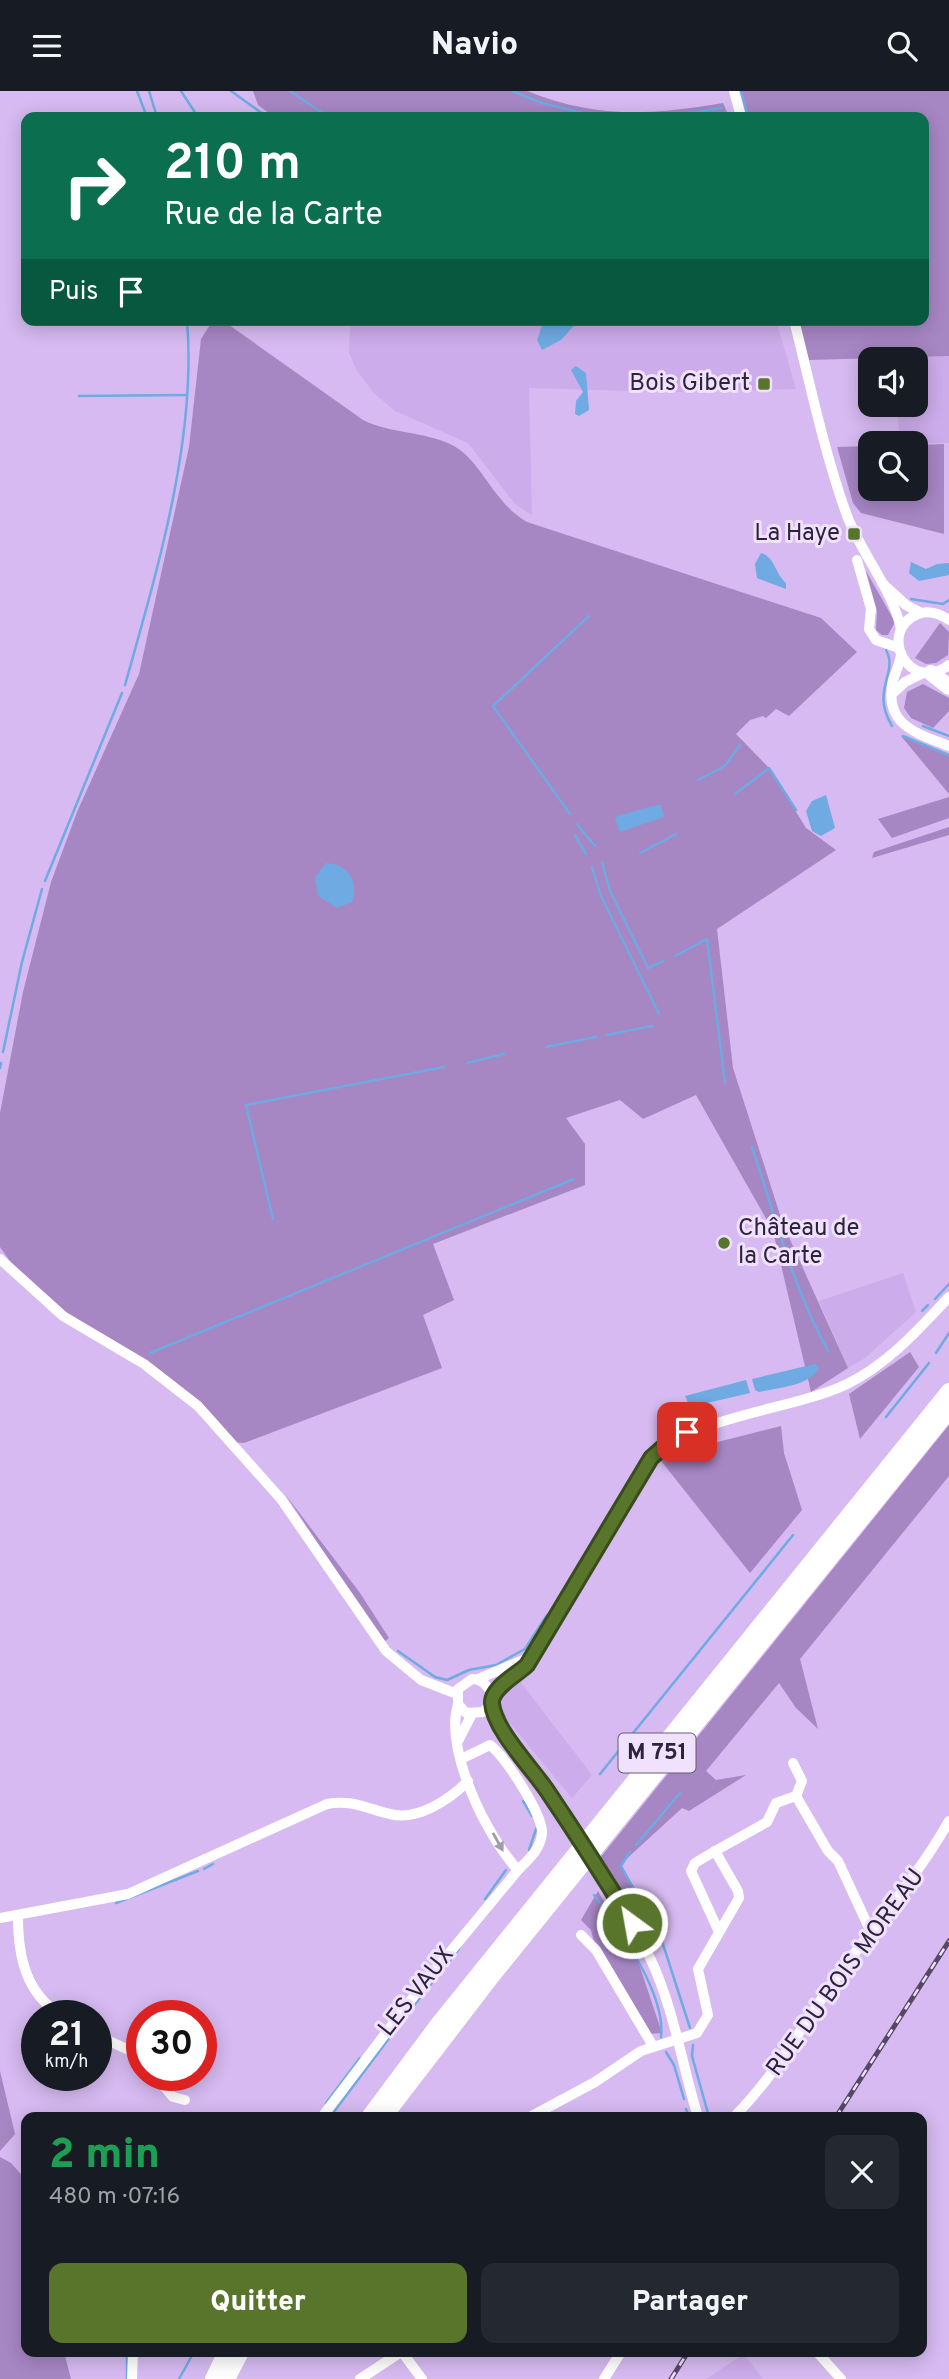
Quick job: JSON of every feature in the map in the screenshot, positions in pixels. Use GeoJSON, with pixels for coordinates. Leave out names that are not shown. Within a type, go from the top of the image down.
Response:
{"type":"FeatureCollection","features":[{"type":"Feature","properties":{"kind":"highway"},"geometry":{"type":"LineString","coordinates":[[927,673],[949,687]]}},
{"type":"Feature","properties":{"kind":"highway","name":"M 751"},"geometry":{"type":"LineString","coordinates":[[373,2112],[439,2022],[949,1391]]}},
{"type":"Feature","properties":{"kind":"highway","name":"M 751"},"geometry":{"type":"LineString","coordinates":[[388,2112],[486,1984],[949,1411]]}},
{"type":"Feature","properties":{"kind":"highway"},"geometry":{"type":"LineString","coordinates":[[213,2379],[224,2357]]}},
{"type":"Feature","properties":{"kind":"highway"},"geometry":{"type":"LineString","coordinates":[[227,2379],[238,2357]]}},
{"type":"Feature","properties":{"kind":"street"},"geometry":{"type":"LineString","coordinates":[[734,91],[740,112]]}},
{"type":"Feature","properties":{"kind":"street"},"geometry":{"type":"LineString","coordinates":[[796,326],[846,512],[861,548],[882,583],[901,631],[900,651],[893,682],[894,712],[905,727],[949,746]]}},
{"type":"Feature","properties":{"kind":"street"},"geometry":{"type":"LineString","coordinates":[[857,561],[871,609],[868,625],[876,640],[886,642],[900,651],[907,664],[927,673]]}},
{"type":"Feature","properties":{"kind":"street"},"geometry":{"type":"LineString","coordinates":[[882,583],[920,613]]}},
{"type":"Feature","properties":{"kind":"street"},"geometry":{"type":"LineString","coordinates":[[886,642],[920,613],[938,613],[949,609]]}},
{"type":"Feature","properties":{"kind":"street"},"geometry":{"type":"LineString","coordinates":[[938,613],[949,620]]}},
{"type":"Feature","properties":{"kind":"street"},"geometry":{"type":"LineString","coordinates":[[894,693],[905,681],[949,665]]}},
{"type":"Feature","properties":{"kind":"street"},"geometry":{"type":"LineString","coordinates":[[0,1259],[63,1316],[154,1371],[198,1406],[281,1499],[386,1651],[421,1680],[458,1699],[475,1714],[504,1732]]}},
{"type":"Feature","properties":{"kind":"street"},"geometry":{"type":"LineString","coordinates":[[458,1741],[475,1714],[527,1665],[646,1465],[662,1446],[696,1430],[785,1406],[849,1384],[883,1360],[949,1297]]}},
{"type":"Feature","properties":{"kind":"street"},"geometry":{"type":"LineString","coordinates":[[518,1870],[497,1842],[468,1781],[454,1722],[462,1684],[532,1656]]}},
{"type":"Feature","properties":{"kind":"street"},"geometry":{"type":"LineString","coordinates":[[478,1679],[491,1688],[492,1699],[504,1732],[604,1878],[652,1962],[697,2112]]}},
{"type":"Feature","properties":{"kind":"street","name":"LES VAUX"},"geometry":{"type":"LineString","coordinates":[[326,2112],[410,2000],[532,1856],[541,1840],[542,1828],[537,1814],[490,1745],[461,1759]]}},
{"type":"Feature","properties":{"kind":"street"},"geometry":{"type":"LineString","coordinates":[[793,1763],[802,1781],[796,1796]]}},
{"type":"Feature","properties":{"kind":"street"},"geometry":{"type":"LineString","coordinates":[[0,1918],[105,1901],[137,1891],[327,1804],[347,1802],[393,1815],[410,1815],[443,1801],[468,1781]]}},
{"type":"Feature","properties":{"kind":"street"},"geometry":{"type":"LineString","coordinates":[[719,1932],[691,1871],[695,1863],[767,1822],[776,1803],[796,1796]]}},
{"type":"Feature","properties":{"kind":"street"},"geometry":{"type":"LineString","coordinates":[[796,1796],[828,1851],[838,1861],[870,1932]]}},
{"type":"Feature","properties":{"kind":"street","name":"RUE DU BOIS MOREAU"},"geometry":{"type":"LineString","coordinates":[[739,2112],[767,2083],[870,1932],[922,1866],[949,1821]]}},
{"type":"Feature","properties":{"kind":"street"},"geometry":{"type":"LineString","coordinates":[[539,2112],[653,2046],[677,2042],[697,2033],[706,2021],[707,2008],[698,1969],[739,1894],[715,1851]]}},
{"type":"Feature","properties":{"kind":"street"},"geometry":{"type":"LineString","coordinates":[[18,1917],[29,1981],[41,2000]]}},
{"type":"Feature","properties":{"kind":"street"},"geometry":{"type":"LineString","coordinates":[[581,1935],[596,1950],[653,2046]]}},
{"type":"Feature","properties":{"kind":"street"},"geometry":{"type":"LineString","coordinates":[[168,2091],[173,2097],[186,2100]]}},
{"type":"Feature","properties":{"kind":"street"},"geometry":{"type":"LineString","coordinates":[[132,2379],[133,2357]]}},
{"type":"Feature","properties":{"kind":"street"},"geometry":{"type":"LineString","coordinates":[[360,2379],[394,2357]]}},
{"type":"Feature","properties":{"kind":"street"},"geometry":{"type":"LineString","coordinates":[[406,2357],[422,2379]]}},
{"type":"Feature","properties":{"kind":"street"},"geometry":{"type":"LineString","coordinates":[[604,2379],[618,2357]]}},
{"type":"Feature","properties":{"kind":"street"},"geometry":{"type":"LineString","coordinates":[[821,2357],[841,2379]]}},
{"type":"Feature","properties":{"kind":"shaded area"},"geometry":{"type":"Polygon","coordinates":[[[253,91],[527,91],[577,106],[624,112],[267,112],[258,105],[253,91]]]}},
{"type":"Feature","properties":{"kind":"shaded area"},"geometry":{"type":"Polygon","coordinates":[[[741,91],[949,91],[949,356],[928,357],[928,347],[858,347],[858,359],[809,360],[800,326],[929,326],[929,112],[747,112],[741,91]]]}},
{"type":"Feature","properties":{"kind":"shaded area"},"geometry":{"type":"Polygon","coordinates":[[[723,103],[727,112],[648,112],[672,110],[723,103]]]}},
{"type":"Feature","properties":{"kind":"shaded area"},"geometry":{"type":"Polygon","coordinates":[[[209,326],[230,326],[363,420],[452,445],[471,460],[505,504],[527,522],[821,618],[857,652],[789,716],[776,709],[766,718],[763,716],[750,720],[736,734],[769,768],[806,828],[836,850],[717,929],[733,1068],[783,1224],[848,1368],[811,1392],[773,1231],[696,1095],[643,1119],[620,1100],[566,1118],[585,1144],[585,1185],[433,1244],[454,1300],[423,1315],[442,1368],[244,1443],[232,1442],[198,1406],[96,1338],[26,1284],[0,1247],[0,1113],[23,992],[51,882],[77,812],[139,674],[189,447],[201,339],[209,326]]]}},
{"type":"Feature","properties":{"kind":"shaded area"},"geometry":{"type":"Polygon","coordinates":[[[352,326],[778,326],[796,389],[671,392],[529,388],[532,515],[515,504],[468,443],[395,411],[374,393],[357,371],[349,353],[352,326]]]}},
{"type":"Feature","properties":{"kind":"shaded area"},"geometry":{"type":"Polygon","coordinates":[[[949,356],[949,443],[928,443],[928,431],[899,431],[898,417],[928,417],[928,357],[949,356]]]}},
{"type":"Feature","properties":{"kind":"shaded area"},"geometry":{"type":"Polygon","coordinates":[[[944,444],[944,534],[861,513],[853,503],[837,447],[858,446],[858,501],[928,501],[928,445],[944,444]]]}},
{"type":"Feature","properties":{"kind":"shaded area"},"geometry":{"type":"Polygon","coordinates":[[[866,571],[895,622],[888,635],[882,635],[876,630],[877,611],[866,571]]]}},
{"type":"Feature","properties":{"kind":"shaded area"},"geometry":{"type":"Polygon","coordinates":[[[940,623],[949,632],[948,655],[936,663],[926,664],[915,658],[940,623]]]}},
{"type":"Feature","properties":{"kind":"shaded area"},"geometry":{"type":"Polygon","coordinates":[[[923,684],[949,698],[949,711],[933,728],[911,718],[904,708],[907,692],[923,684]]]}},
{"type":"Feature","properties":{"kind":"shaded area"},"geometry":{"type":"Polygon","coordinates":[[[901,736],[949,756],[949,794],[901,736]]]}},
{"type":"Feature","properties":{"kind":"shaded area"},"geometry":{"type":"Polygon","coordinates":[[[949,797],[949,818],[892,838],[878,819],[949,797]]]}},
{"type":"Feature","properties":{"kind":"shaded area"},"geometry":{"type":"Polygon","coordinates":[[[949,827],[949,835],[872,858],[874,852],[949,827]]]}},
{"type":"Feature","properties":{"kind":"shaded area"},"geometry":{"type":"Polygon","coordinates":[[[903,1273],[916,1312],[865,1358],[848,1368],[819,1301],[903,1273]]]}},
{"type":"Feature","properties":{"kind":"shaded area"},"geometry":{"type":"Polygon","coordinates":[[[910,1352],[919,1367],[860,1439],[849,1394],[910,1352]]]}},
{"type":"Feature","properties":{"kind":"shaded area"},"geometry":{"type":"Polygon","coordinates":[[[949,1425],[949,1476],[800,1659],[818,1729],[796,1708],[779,1683],[706,1771],[716,1780],[746,1775],[689,1811],[682,1808],[621,1864],[654,1927],[645,1934],[600,1858],[949,1425]]]}},
{"type":"Feature","properties":{"kind":"shaded area"},"geometry":{"type":"Polygon","coordinates":[[[781,1426],[784,1453],[802,1510],[750,1573],[658,1457],[678,1443],[694,1448],[781,1426]]]}},
{"type":"Feature","properties":{"kind":"shaded area"},"geometry":{"type":"Polygon","coordinates":[[[285,1494],[360,1593],[389,1638],[384,1642],[285,1494]]]}},
{"type":"Feature","properties":{"kind":"shaded area"},"geometry":{"type":"Polygon","coordinates":[[[519,1680],[592,1775],[572,1798],[504,1716],[501,1698],[519,1680]]]}},
{"type":"Feature","properties":{"kind":"shaded area"},"geometry":{"type":"Polygon","coordinates":[[[598,1891],[638,1961],[662,2033],[648,2034],[596,1950],[591,1930],[581,1920],[598,1891]]]}},
{"type":"Feature","properties":{"kind":"shaded area"},"geometry":{"type":"Polygon","coordinates":[[[0,2071],[15,2134],[0,2151],[0,2071]]]}},
{"type":"Feature","properties":{"kind":"shaded area"},"geometry":{"type":"Polygon","coordinates":[[[0,2157],[11,2163],[21,2174],[21,2357],[65,2357],[71,2379],[0,2379],[0,2157]]]}},
{"type":"Feature","properties":{"kind":"shaded area"},"geometry":{"type":"Polygon","coordinates":[[[739,2357],[746,2357],[763,2379],[706,2379],[739,2357]]]}},
{"type":"Feature","properties":{"kind":"water"},"geometry":{"type":"Polygon","coordinates":[[[542,326],[574,326],[561,340],[542,350],[537,340],[542,326]]]}},
{"type":"Feature","properties":{"kind":"water"},"geometry":{"type":"Polygon","coordinates":[[[576,366],[586,373],[589,410],[579,416],[575,414],[576,401],[583,392],[571,370],[576,366]]]}},
{"type":"Feature","properties":{"kind":"water"},"geometry":{"type":"Polygon","coordinates":[[[761,553],[772,562],[786,583],[786,589],[757,578],[755,564],[761,553]]]}},
{"type":"Feature","properties":{"kind":"water"},"geometry":{"type":"Polygon","coordinates":[[[911,562],[926,569],[949,563],[949,575],[919,581],[909,573],[911,562]]]}},
{"type":"Feature","properties":{"kind":"water"},"geometry":{"type":"Polygon","coordinates":[[[826,795],[835,828],[821,836],[812,831],[806,811],[812,801],[826,795]]]}},
{"type":"Feature","properties":{"kind":"water"},"geometry":{"type":"Polygon","coordinates":[[[661,805],[664,817],[620,832],[615,819],[617,816],[661,805]]]}},
{"type":"Feature","properties":{"kind":"water"},"geometry":{"type":"Polygon","coordinates":[[[326,863],[341,867],[350,875],[354,888],[352,902],[337,908],[318,896],[315,877],[326,863]]]}},
{"type":"Feature","properties":{"kind":"water"},"geometry":{"type":"Polygon","coordinates":[[[815,1364],[819,1368],[808,1379],[784,1387],[759,1392],[755,1390],[752,1379],[815,1364]]]}},
{"type":"Feature","properties":{"kind":"water"},"geometry":{"type":"Polygon","coordinates":[[[746,1380],[750,1393],[690,1407],[685,1396],[746,1380]]]}},
{"type":"Feature","properties":{"kind":"waterway"},"geometry":{"type":"LineString","coordinates":[[137,91],[145,112]]}},
{"type":"Feature","properties":{"kind":"waterway"},"geometry":{"type":"LineString","coordinates":[[149,91],[155,112]]}},
{"type":"Feature","properties":{"kind":"waterway"},"geometry":{"type":"LineString","coordinates":[[181,91],[195,112]]}},
{"type":"Feature","properties":{"kind":"waterway"},"geometry":{"type":"LineString","coordinates":[[231,91],[260,112]]}},
{"type":"Feature","properties":{"kind":"waterway"},"geometry":{"type":"LineString","coordinates":[[290,91],[321,112]]}},
{"type":"Feature","properties":{"kind":"waterway"},"geometry":{"type":"LineString","coordinates":[[512,91],[542,103],[579,112]]}},
{"type":"Feature","properties":{"kind":"waterway"},"geometry":{"type":"LineString","coordinates":[[741,91],[747,112]]}},
{"type":"Feature","properties":{"kind":"waterway"},"geometry":{"type":"LineString","coordinates":[[695,112],[722,108]]}},
{"type":"Feature","properties":{"kind":"waterway"},"geometry":{"type":"LineString","coordinates":[[125,685],[150,597],[180,458],[189,365],[187,326]]}},
{"type":"Feature","properties":{"kind":"waterway"},"geometry":{"type":"LineString","coordinates":[[79,396],[187,395]]}},
{"type":"Feature","properties":{"kind":"waterway"},"geometry":{"type":"LineString","coordinates":[[911,599],[943,604],[949,600]]}},
{"type":"Feature","properties":{"kind":"waterway"},"geometry":{"type":"LineString","coordinates":[[570,814],[493,706],[589,616]]}},
{"type":"Feature","properties":{"kind":"waterway"},"geometry":{"type":"LineString","coordinates":[[886,650],[889,667],[884,702],[892,726]]}},
{"type":"Feature","properties":{"kind":"waterway"},"geometry":{"type":"LineString","coordinates":[[45,881],[122,693]]}},
{"type":"Feature","properties":{"kind":"waterway"},"geometry":{"type":"LineString","coordinates":[[923,726],[949,736]]}},
{"type":"Feature","properties":{"kind":"waterway"},"geometry":{"type":"LineString","coordinates":[[903,736],[949,755]]}},
{"type":"Feature","properties":{"kind":"waterway"},"geometry":{"type":"LineString","coordinates":[[698,780],[725,766],[740,745]]}},
{"type":"Feature","properties":{"kind":"waterway"},"geometry":{"type":"LineString","coordinates":[[735,794],[769,768],[796,810]]}},
{"type":"Feature","properties":{"kind":"waterway"},"geometry":{"type":"LineString","coordinates":[[577,824],[595,846]]}},
{"type":"Feature","properties":{"kind":"waterway"},"geometry":{"type":"LineString","coordinates":[[640,853],[676,834]]}},
{"type":"Feature","properties":{"kind":"waterway"},"geometry":{"type":"LineString","coordinates":[[575,835],[586,854]]}},
{"type":"Feature","properties":{"kind":"waterway"},"geometry":{"type":"LineString","coordinates":[[602,862],[610,891],[648,968],[663,961]]}},
{"type":"Feature","properties":{"kind":"waterway"},"geometry":{"type":"LineString","coordinates":[[592,867],[601,896],[659,1014]]}},
{"type":"Feature","properties":{"kind":"waterway"},"geometry":{"type":"LineString","coordinates":[[3,1052],[22,962],[42,889]]}},
{"type":"Feature","properties":{"kind":"waterway"},"geometry":{"type":"LineString","coordinates":[[675,956],[707,939],[725,1083]]}},
{"type":"Feature","properties":{"kind":"waterway"},"geometry":{"type":"LineString","coordinates":[[607,1035],[652,1026]]}},
{"type":"Feature","properties":{"kind":"waterway"},"geometry":{"type":"LineString","coordinates":[[546,1047],[596,1037]]}},
{"type":"Feature","properties":{"kind":"waterway"},"geometry":{"type":"LineString","coordinates":[[467,1063],[504,1054]]}},
{"type":"Feature","properties":{"kind":"waterway"},"geometry":{"type":"LineString","coordinates":[[0,1068],[1,1063]]}},
{"type":"Feature","properties":{"kind":"waterway"},"geometry":{"type":"LineString","coordinates":[[273,1219],[246,1105],[444,1067]]}},
{"type":"Feature","properties":{"kind":"waterway"},"geometry":{"type":"LineString","coordinates":[[752,1147],[795,1277],[828,1351]]}},
{"type":"Feature","properties":{"kind":"waterway"},"geometry":{"type":"LineString","coordinates":[[150,1353],[574,1179]]}},
{"type":"Feature","properties":{"kind":"waterway"},"geometry":{"type":"LineString","coordinates":[[935,1299],[949,1284]]}},
{"type":"Feature","properties":{"kind":"waterway"},"geometry":{"type":"LineString","coordinates":[[922,1311],[928,1305]]}},
{"type":"Feature","properties":{"kind":"waterway"},"geometry":{"type":"LineString","coordinates":[[936,1353],[949,1333]]}},
{"type":"Feature","properties":{"kind":"waterway"},"geometry":{"type":"LineString","coordinates":[[886,1417],[929,1363]]}},
{"type":"Feature","properties":{"kind":"waterway"},"geometry":{"type":"LineString","coordinates":[[600,1774],[793,1535]]}},
{"type":"Feature","properties":{"kind":"waterway"},"geometry":{"type":"LineString","coordinates":[[398,1651],[435,1677],[447,1680],[469,1670],[496,1665],[525,1649],[547,1615]]}},
{"type":"Feature","properties":{"kind":"waterway"},"geometry":{"type":"LineString","coordinates":[[636,1845],[680,1793]]}},
{"type":"Feature","properties":{"kind":"waterway"},"geometry":{"type":"LineString","coordinates":[[523,1801],[532,1816]]}},
{"type":"Feature","properties":{"kind":"waterway"},"geometry":{"type":"LineString","coordinates":[[529,1850],[536,1829]]}},
{"type":"Feature","properties":{"kind":"waterway"},"geometry":{"type":"LineString","coordinates":[[630,1852],[621,1866],[661,1938],[690,2028]]}},
{"type":"Feature","properties":{"kind":"waterway"},"geometry":{"type":"LineString","coordinates":[[204,1869],[213,1864]]}},
{"type":"Feature","properties":{"kind":"waterway"},"geometry":{"type":"LineString","coordinates":[[485,1899],[506,1870]]}},
{"type":"Feature","properties":{"kind":"waterway"},"geometry":{"type":"LineString","coordinates":[[116,1903],[198,1871]]}},
{"type":"Feature","properties":{"kind":"waterway"},"geometry":{"type":"LineString","coordinates":[[594,1895],[628,1943],[649,1982],[661,2020],[661,2037]]}},
{"type":"Feature","properties":{"kind":"waterway"},"geometry":{"type":"LineString","coordinates":[[404,2018],[459,1949]]}},
{"type":"Feature","properties":{"kind":"waterway"},"geometry":{"type":"LineString","coordinates":[[334,2112],[396,2029]]}},
{"type":"Feature","properties":{"kind":"waterway"},"geometry":{"type":"LineString","coordinates":[[693,2045],[692,2056],[708,2112]]}},
{"type":"Feature","properties":{"kind":"waterway"},"geometry":{"type":"LineString","coordinates":[[666,2052],[674,2065],[684,2099]]}},
{"type":"Feature","properties":{"kind":"waterway"},"geometry":{"type":"LineString","coordinates":[[326,2103],[360,2058]]}},
{"type":"Feature","properties":{"kind":"waterway"},"geometry":{"type":"LineString","coordinates":[[127,2357],[127,2379]]}},
{"type":"Feature","properties":{"kind":"waterway"},"geometry":{"type":"LineString","coordinates":[[179,2379],[191,2357]]}},
{"type":"Feature","properties":{"kind":"railway"},"geometry":{"type":"LineString","coordinates":[[839,2112],[949,1941]]}},
{"type":"Feature","properties":{"kind":"railway"},"geometry":{"type":"LineString","coordinates":[[671,2379],[685,2357]]}},
{"type":"Feature","properties":{"kind":"place","name":"Bois Gibert"},"geometry":{"type":"Point","coordinates":[764,384]}},
{"type":"Feature","properties":{"kind":"place","name":"La Haye"},"geometry":{"type":"Point","coordinates":[854,534]}},
{"type":"Feature","properties":{"kind":"place","name":"Château de la Carte"},"geometry":{"type":"Point","coordinates":[724,1243]}},
{"type":"Feature","properties":{"kind":"route"},"geometry":{"type":"LineString","coordinates":[[632,1923],[547,1790],[504,1732],[492,1702],[493,1696],[502,1686],[527,1665],[542,1642],[651,1458],[662,1446],[687,1432]]}}]}
